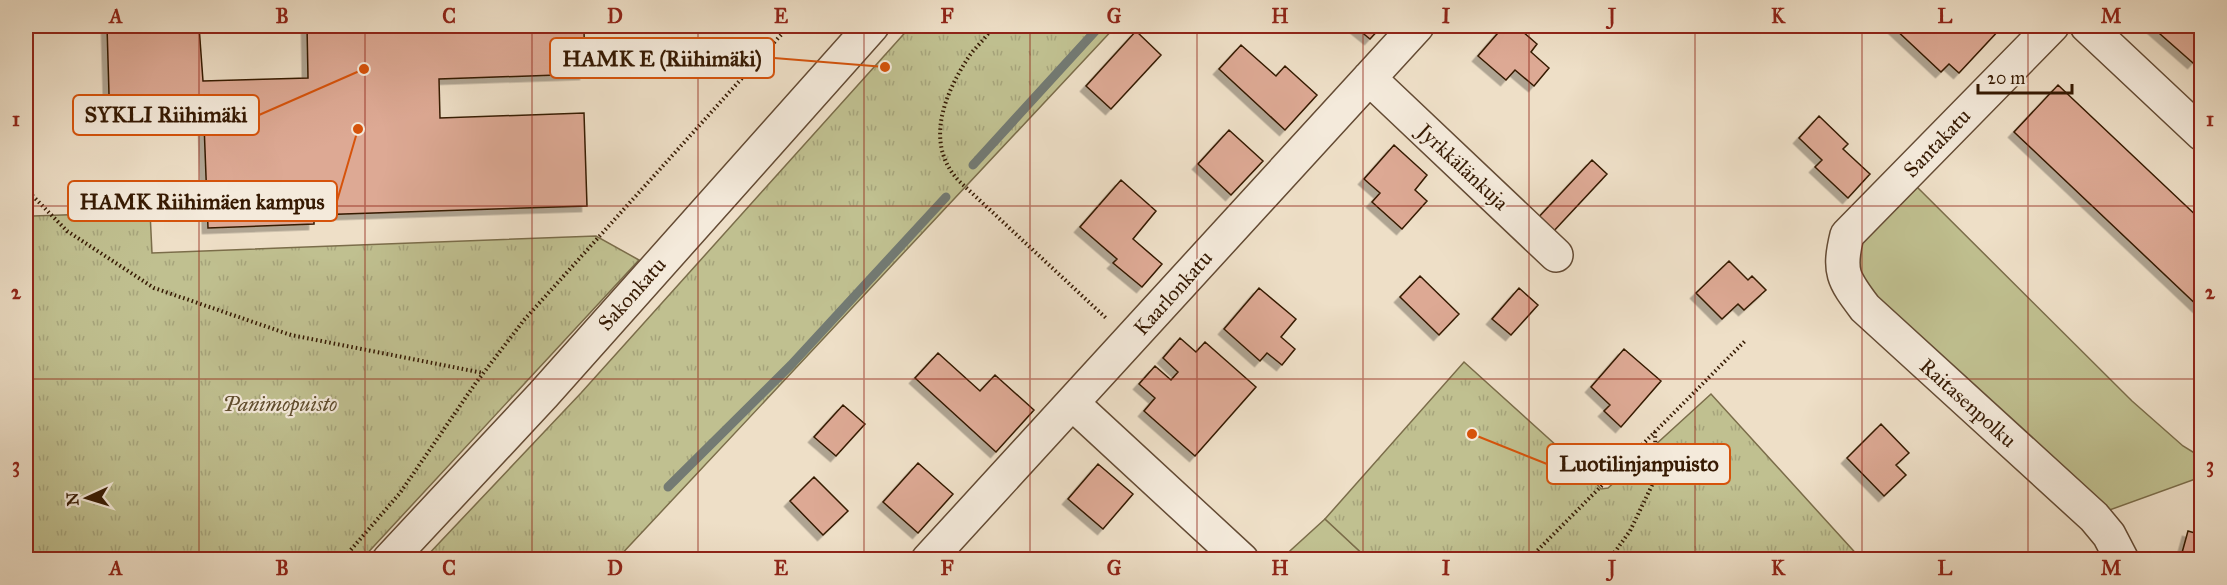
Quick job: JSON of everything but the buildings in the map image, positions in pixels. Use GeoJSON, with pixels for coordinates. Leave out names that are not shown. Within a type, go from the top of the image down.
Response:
{"type":"FeatureCollection","features":[{"type":"Feature","properties":{"kind":"street","name":"Sakonkatu"},"geometry":{"type":"LineString","coordinates":[[389,560],[543,395],[872,26]]}},
{"type":"Feature","properties":{"kind":"street","name":"Kaarlonkatu"},"geometry":{"type":"LineString","coordinates":[[928,560],[1417,26]]}},
{"type":"Feature","properties":{"kind":"street","name":"Santakatu"},"geometry":{"type":"LineString","coordinates":[[1847,235],[2052,26]]}},
{"type":"Feature","properties":{"kind":"street"},"geometry":{"type":"LineString","coordinates":[[2087,26],[2202,134]]}},
{"type":"Feature","properties":{"kind":"street","name":"Jyrkkälänkuja"},"geometry":{"type":"LineString","coordinates":[[1369,78],[1556,255]]}},
{"type":"Feature","properties":{"kind":"street","name":"Raitasenpolku"},"geometry":{"type":"LineString","coordinates":[[1847,235],[1841,260],[1846,284],[1865,308],[2094,517],[2109,535],[2122,560]]}},
{"type":"Feature","properties":{"kind":"street"},"geometry":{"type":"LineString","coordinates":[[1072,403],[1242,560]]}},
{"type":"Feature","properties":{"kind":"path"},"geometry":{"type":"LineString","coordinates":[[342,560],[400,493],[483,373],[524,320],[789,26]]}},
{"type":"Feature","properties":{"kind":"path"},"geometry":{"type":"LineString","coordinates":[[993,26],[969,57],[951,87],[943,111],[939,135],[941,153],[951,172],[959,181],[1129,340]]}},
{"type":"Feature","properties":{"kind":"path"},"geometry":{"type":"LineString","coordinates":[[26,189],[67,231],[154,288],[291,335],[483,373]]}},
{"type":"Feature","properties":{"kind":"path"},"geometry":{"type":"LineString","coordinates":[[1528,560],[1597,492],[1655,429],[1746,340]]}},
{"type":"Feature","properties":{"kind":"path"},"geometry":{"type":"LineString","coordinates":[[1609,560],[1630,531],[1656,477],[1655,429]]}},
{"type":"Feature","properties":{"kind":"green space"},"geometry":{"type":"Polygon","coordinates":[[[911,26],[1116,26],[617,559],[424,559],[581,393],[911,26]]]}},
{"type":"Feature","properties":{"kind":"green space","name":"Panimopuisto"},"geometry":{"type":"Polygon","coordinates":[[[26,47],[33,216],[150,212],[152,253],[596,236],[639,260],[362,559],[26,559],[26,47]]]}},
{"type":"Feature","properties":{"kind":"green space"},"geometry":{"type":"Polygon","coordinates":[[[1913,183],[2132,401],[2183,446],[2201,457],[2201,477],[2104,512],[1870,299],[1859,279],[1857,249],[1913,183]]]}},
{"type":"Feature","properties":{"kind":"green space"},"geometry":{"type":"Polygon","coordinates":[[[1464,362],[1588,474],[1601,489],[1608,488],[1711,394],[1861,559],[1368,559],[1325,519],[1464,362]]]}},
{"type":"Feature","properties":{"kind":"green space"},"geometry":{"type":"Polygon","coordinates":[[[1325,519],[1368,559],[1280,560],[1325,519]]]}},
{"type":"Feature","properties":{"kind":"waterway"},"geometry":{"type":"LineString","coordinates":[[973,165],[1100,26]]}},
{"type":"Feature","properties":{"kind":"waterway"},"geometry":{"type":"LineString","coordinates":[[668,487],[791,365],[946,197]]}},
{"type":"Feature","properties":{"kind":"place","name":"HAMK E (Riihimäki)"},"geometry":{"type":"Point","coordinates":[885,67]}},
{"type":"Feature","properties":{"kind":"place","name":"SYKLI Riihimäki"},"geometry":{"type":"Point","coordinates":[364,69]}},
{"type":"Feature","properties":{"kind":"place","name":"HAMK Riihimäen kampus"},"geometry":{"type":"Point","coordinates":[358,129]}},
{"type":"Feature","properties":{"kind":"place","name":"Luotilinjanpuisto"},"geometry":{"type":"Point","coordinates":[1472,434]}}]}
